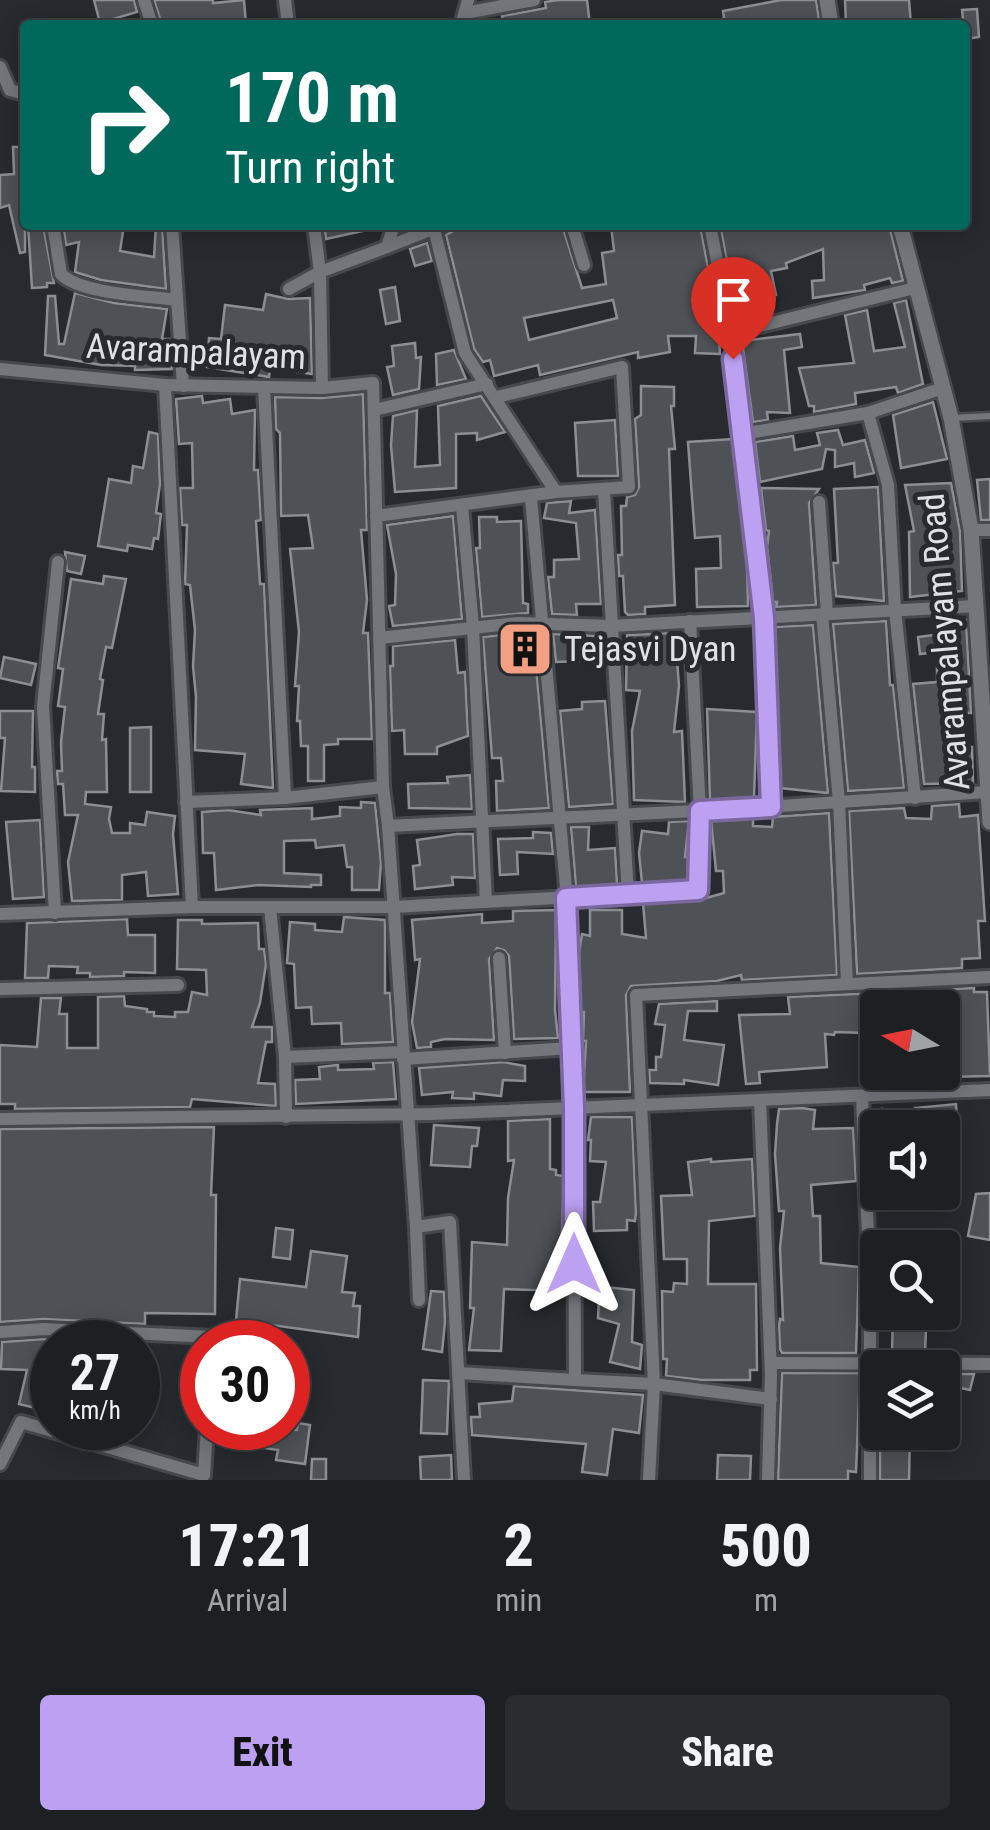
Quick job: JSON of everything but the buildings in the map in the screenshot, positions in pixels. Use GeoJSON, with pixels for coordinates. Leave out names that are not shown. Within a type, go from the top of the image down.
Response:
{"type":"FeatureCollection","features":[{"type":"Feature","properties":{"kind":"street"},"geometry":{"type":"LineString","coordinates":[[465,13],[534,0]]}},
{"type":"Feature","properties":{"kind":"street"},"geometry":{"type":"LineString","coordinates":[[0,67],[10,90],[20,93]]}},
{"type":"Feature","properties":{"kind":"street"},"geometry":{"type":"LineString","coordinates":[[54,230],[65,279],[94,288],[178,300]]}},
{"type":"Feature","properties":{"kind":"street"},"geometry":{"type":"LineString","coordinates":[[172,230],[183,386]]}},
{"type":"Feature","properties":{"kind":"street","name":"Avarampalayam"},"geometry":{"type":"LineString","coordinates":[[0,369],[165,386],[322,388],[320,272],[315,230]]}},
{"type":"Feature","properties":{"kind":"street"},"geometry":{"type":"LineString","coordinates":[[387,247],[392,230]]}},
{"type":"Feature","properties":{"kind":"street"},"geometry":{"type":"LineString","coordinates":[[289,289],[320,272],[430,230]]}},
{"type":"Feature","properties":{"kind":"street"},"geometry":{"type":"LineString","coordinates":[[439,230],[465,353],[556,492]]}},
{"type":"Feature","properties":{"kind":"street"},"geometry":{"type":"LineString","coordinates":[[574,230],[584,265]]}},
{"type":"Feature","properties":{"kind":"street"},"geometry":{"type":"LineString","coordinates":[[711,230],[731,333],[764,618],[771,807]]}},
{"type":"Feature","properties":{"kind":"street","name":"Avarampalayam Road"},"geometry":{"type":"LineString","coordinates":[[901,230],[950,418],[971,530],[981,616],[990,822]]}},
{"type":"Feature","properties":{"kind":"street"},"geometry":{"type":"LineString","coordinates":[[731,333],[915,288]]}},
{"type":"Feature","properties":{"kind":"street"},"geometry":{"type":"LineString","coordinates":[[376,516],[556,492],[629,487],[622,367],[496,396]]}},
{"type":"Feature","properties":{"kind":"street"},"geometry":{"type":"LineString","coordinates":[[322,388],[373,383],[382,787],[394,908],[418,1300]]}},
{"type":"Feature","properties":{"kind":"street"},"geometry":{"type":"LineString","coordinates":[[374,410],[486,384]]}},
{"type":"Feature","properties":{"kind":"street"},"geometry":{"type":"LineString","coordinates":[[165,386],[192,907]]}},
{"type":"Feature","properties":{"kind":"street"},"geometry":{"type":"LineString","coordinates":[[264,387],[285,798]]}},
{"type":"Feature","properties":{"kind":"street"},"geometry":{"type":"LineString","coordinates":[[742,434],[868,413],[942,388]]}},
{"type":"Feature","properties":{"kind":"street"},"geometry":{"type":"LineString","coordinates":[[868,413],[888,485],[896,610],[916,798]]}},
{"type":"Feature","properties":{"kind":"street"},"geometry":{"type":"LineString","coordinates":[[604,490],[620,815],[628,895]]}},
{"type":"Feature","properties":{"kind":"street"},"geometry":{"type":"LineString","coordinates":[[531,498],[566,898],[574,1108],[575,1380]]}},
{"type":"Feature","properties":{"kind":"street"},"geometry":{"type":"LineString","coordinates":[[819,502],[847,984]]}},
{"type":"Feature","properties":{"kind":"street"},"geometry":{"type":"LineString","coordinates":[[462,506],[486,902]]}},
{"type":"Feature","properties":{"kind":"street"},"geometry":{"type":"LineString","coordinates":[[971,530],[990,530]]}},
{"type":"Feature","properties":{"kind":"street"},"geometry":{"type":"LineString","coordinates":[[54,913],[42,706],[58,562]]}},
{"type":"Feature","properties":{"kind":"street"},"geometry":{"type":"LineString","coordinates":[[379,638],[542,624],[611,626],[896,610],[981,616]]}},
{"type":"Feature","properties":{"kind":"street"},"geometry":{"type":"LineString","coordinates":[[0,914],[192,907],[394,908],[698,890],[700,811],[690,622]]}},
{"type":"Feature","properties":{"kind":"street"},"geometry":{"type":"LineString","coordinates":[[186,802],[285,798],[382,787]]}},
{"type":"Feature","properties":{"kind":"street"},"geometry":{"type":"LineString","coordinates":[[388,826],[986,792]]}},
{"type":"Feature","properties":{"kind":"street"},"geometry":{"type":"LineString","coordinates":[[270,907],[285,1056],[286,1117]]}},
{"type":"Feature","properties":{"kind":"street"},"geometry":{"type":"LineString","coordinates":[[499,958],[505,1053]]}},
{"type":"Feature","properties":{"kind":"street"},"geometry":{"type":"LineString","coordinates":[[649,1480],[654,1384],[636,996],[990,977]]}},
{"type":"Feature","properties":{"kind":"street"},"geometry":{"type":"LineString","coordinates":[[0,988],[178,985]]}},
{"type":"Feature","properties":{"kind":"street"},"geometry":{"type":"LineString","coordinates":[[285,1056],[505,1053],[571,1048]]}},
{"type":"Feature","properties":{"kind":"street"},"geometry":{"type":"LineString","coordinates":[[0,1119],[407,1114],[990,1090]]}},
{"type":"Feature","properties":{"kind":"street"},"geometry":{"type":"LineString","coordinates":[[862,1096],[871,1350]]}},
{"type":"Feature","properties":{"kind":"street"},"geometry":{"type":"LineString","coordinates":[[760,1100],[771,1363],[768,1480]]}},
{"type":"Feature","properties":{"kind":"street"},"geometry":{"type":"LineString","coordinates":[[416,1227],[450,1222],[464,1480]]}},
{"type":"Feature","properties":{"kind":"street"},"geometry":{"type":"LineString","coordinates":[[0,1332],[44,1329],[180,1335]]}},
{"type":"Feature","properties":{"kind":"street"},"geometry":{"type":"LineString","coordinates":[[771,1363],[860,1364]]}},
{"type":"Feature","properties":{"kind":"street"},"geometry":{"type":"LineString","coordinates":[[960,1364],[990,1364]]}},
{"type":"Feature","properties":{"kind":"street"},"geometry":{"type":"LineString","coordinates":[[458,1373],[654,1384],[770,1399]]}},
{"type":"Feature","properties":{"kind":"street"},"geometry":{"type":"LineString","coordinates":[[0,1464],[21,1422],[204,1475],[206,1450]]}},
{"type":"Feature","properties":{"kind":"street"},"geometry":{"type":"LineString","coordinates":[[870,1480],[871,1450]]}},
{"type":"Feature","properties":{"kind":"lane"},"geometry":{"type":"LineString","coordinates":[[950,418],[990,416]]}},
{"type":"Feature","properties":{"kind":"place","name":"Tejasvi Dyan"},"geometry":{"type":"Point","coordinates":[525,649]}},
{"type":"Feature","properties":{"kind":"route"},"geometry":{"type":"LineString","coordinates":[[574,1264],[574,1108],[566,898],[698,890],[700,811],[771,807],[764,618],[733,359]]}}]}
